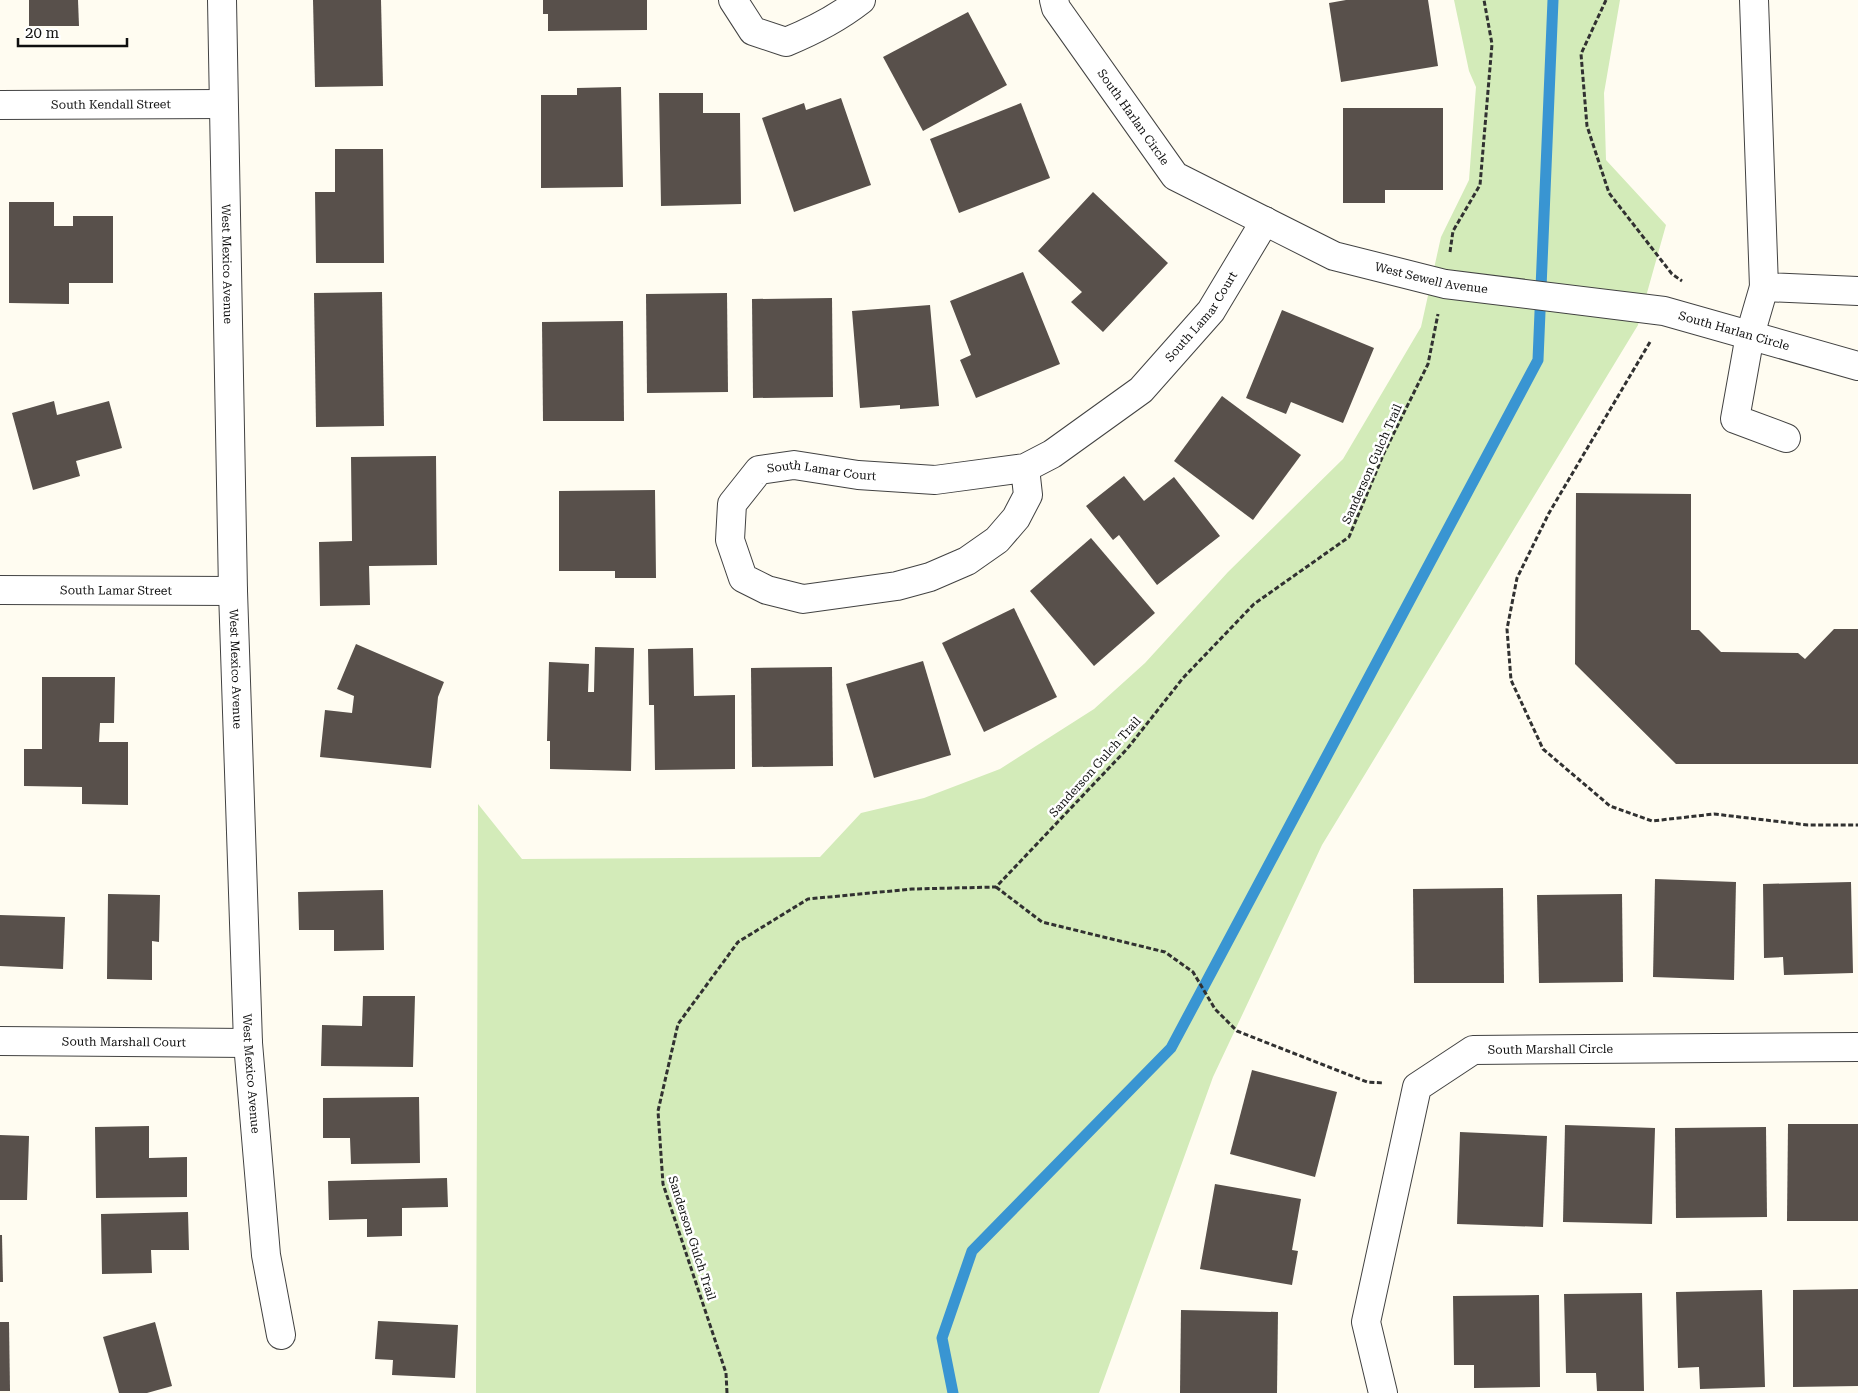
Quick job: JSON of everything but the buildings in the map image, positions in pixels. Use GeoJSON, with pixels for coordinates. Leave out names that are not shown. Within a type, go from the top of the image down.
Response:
{"type":"FeatureCollection","features":[{"type":"Feature","properties":{"kind":"street","name":"West Mexico Avenue"},"geometry":{"type":"LineString","coordinates":[[222,0],[232,591],[248,1042],[266,1255],[281,1335]]}},
{"type":"Feature","properties":{"kind":"street"},"geometry":{"type":"LineString","coordinates":[[733,0],[753,31],[786,42],[817,29],[846,12],[861,0]]}},
{"type":"Feature","properties":{"kind":"street","name":"South Harlan Circle"},"geometry":{"type":"LineString","coordinates":[[1054,0],[1056,8],[1175,176],[1264,221]]}},
{"type":"Feature","properties":{"kind":"street"},"geometry":{"type":"LineString","coordinates":[[1754,0],[1764,288],[1750,335],[1735,419],[1786,438]]}},
{"type":"Feature","properties":{"kind":"street","name":"South Kendall Street"},"geometry":{"type":"LineString","coordinates":[[0,105],[224,104]]}},
{"type":"Feature","properties":{"kind":"street","name":"West Sewell Avenue"},"geometry":{"type":"LineString","coordinates":[[1264,221],[1334,256],[1445,284],[1609,304]]}},
{"type":"Feature","properties":{"kind":"street","name":"South Lamar Court"},"geometry":{"type":"LineString","coordinates":[[1025,468],[1028,495],[1016,518],[997,540],[967,561],[930,577],[897,586],[803,599],[767,590],[742,578],[730,540],[732,504],[759,470],[794,465],[858,475],[935,480],[1025,468],[1052,454],[1140,390],[1211,311],[1264,221]]}},
{"type":"Feature","properties":{"kind":"street"},"geometry":{"type":"LineString","coordinates":[[1764,288],[1858,291]]}},
{"type":"Feature","properties":{"kind":"street","name":"South Harlan Circle"},"geometry":{"type":"LineString","coordinates":[[1609,304],[1664,311],[1858,366]]}},
{"type":"Feature","properties":{"kind":"street","name":"South Lamar Street"},"geometry":{"type":"LineString","coordinates":[[0,590],[232,591]]}},
{"type":"Feature","properties":{"kind":"street","name":"South Marshall Court"},"geometry":{"type":"LineString","coordinates":[[0,1041],[248,1042]]}},
{"type":"Feature","properties":{"kind":"street","name":"South Marshall Circle"},"geometry":{"type":"LineString","coordinates":[[1418,1087],[1474,1050],[1858,1047]]}},
{"type":"Feature","properties":{"kind":"street"},"geometry":{"type":"LineString","coordinates":[[1383,1393],[1366,1322],[1418,1087]]}},
{"type":"Feature","properties":{"kind":"path","name":"Sanderson Gulch Trail"},"geometry":{"type":"LineString","coordinates":[[727,1393],[726,1373],[663,1184],[658,1111],[678,1024],[738,942],[808,899],[912,889],[996,887],[1127,748],[1183,678],[1254,604],[1350,537],[1384,453],[1428,364],[1445,284],[1453,231],[1480,185],[1492,44],[1484,0]]}},
{"type":"Feature","properties":{"kind":"path"},"geometry":{"type":"LineString","coordinates":[[1606,0],[1581,54],[1587,126],[1609,193],[1672,274],[1686,283]]}},
{"type":"Feature","properties":{"kind":"path"},"geometry":{"type":"LineString","coordinates":[[1664,311],[1650,342],[1549,513],[1517,578],[1507,629],[1511,680],[1543,750],[1610,806],[1652,821],[1714,814],[1808,825],[1858,825]]}},
{"type":"Feature","properties":{"kind":"path"},"geometry":{"type":"LineString","coordinates":[[996,887],[1042,922],[1165,952],[1193,972],[1215,1009],[1238,1031],[1367,1082],[1418,1087]]}},
{"type":"Feature","properties":{"kind":"green space"},"geometry":{"type":"Polygon","coordinates":[[[1454,0],[1620,0],[1604,93],[1606,160],[1666,225],[1638,325],[1322,845],[1213,1077],[1099,1393],[476,1393],[478,804],[522,859],[820,857],[861,813],[924,798],[1000,769],[1094,709],[1145,663],[1228,572],[1343,459],[1421,327],[1441,237],[1469,180],[1476,87],[1469,71],[1454,0]]]}},
{"type":"Feature","properties":{"kind":"waterway"},"geometry":{"type":"LineString","coordinates":[[953,1393],[942,1338],[972,1251],[1171,1048],[1538,360],[1553,0]]}}]}
